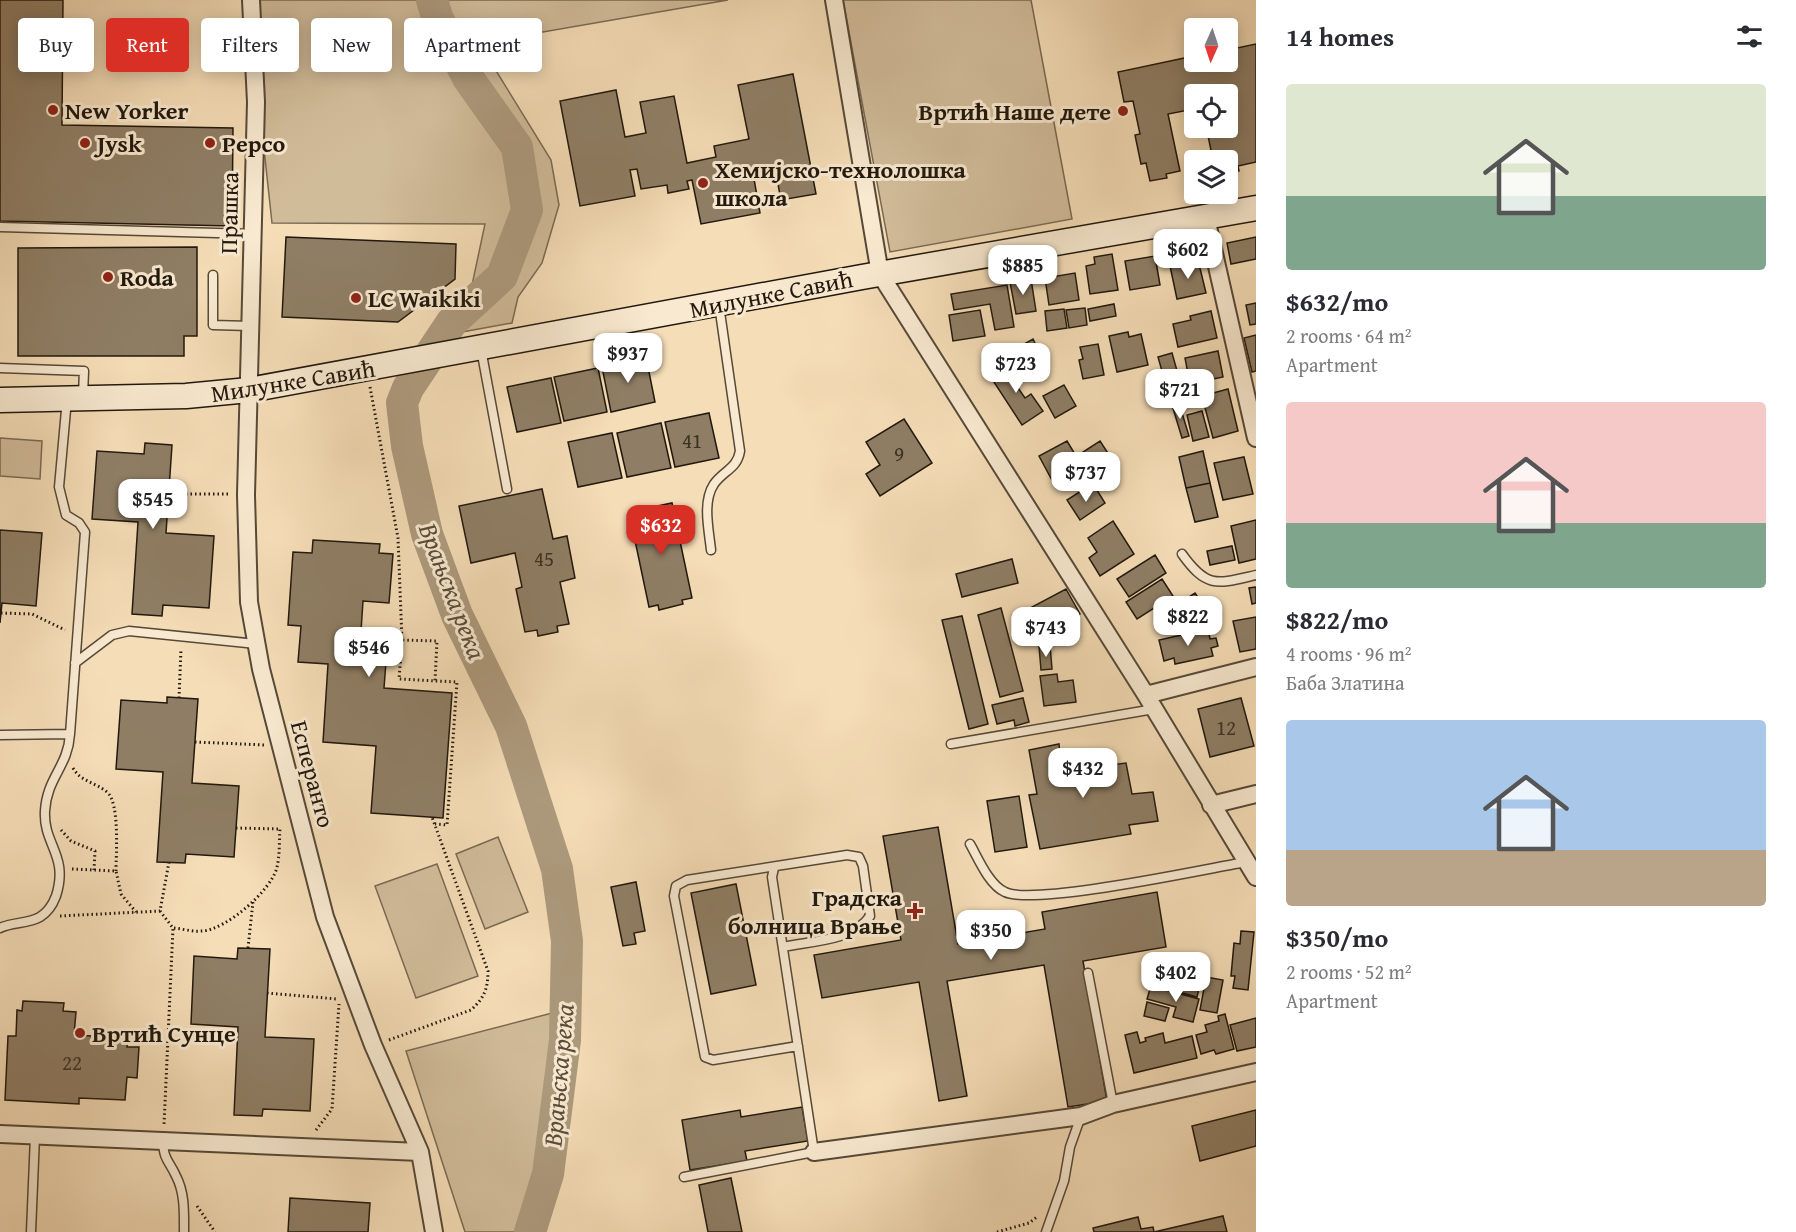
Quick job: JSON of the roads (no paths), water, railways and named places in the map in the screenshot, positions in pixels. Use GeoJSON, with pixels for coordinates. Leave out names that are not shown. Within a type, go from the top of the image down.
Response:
{"type":"FeatureCollection","features":[{"type":"Feature","properties":{"kind":"street","name":"Прашка"},"geometry":{"type":"LineString","coordinates":[[249,390],[256,102],[252,0]]}},
{"type":"Feature","properties":{"kind":"street"},"geometry":{"type":"LineString","coordinates":[[834,0],[880,274],[1150,702],[1256,877]]}},
{"type":"Feature","properties":{"kind":"street","name":"Милунке Савић"},"geometry":{"type":"LineString","coordinates":[[0,400],[186,396],[249,390],[880,274],[1256,208]]}},
{"type":"Feature","properties":{"kind":"street"},"geometry":{"type":"LineString","coordinates":[[1206,218],[1256,438]]}},
{"type":"Feature","properties":{"kind":"street","name":"Есперанто"},"geometry":{"type":"LineString","coordinates":[[249,390],[246,581],[261,669],[325,917],[373,1045],[420,1152],[434,1232]]}},
{"type":"Feature","properties":{"kind":"street"},"geometry":{"type":"LineString","coordinates":[[1150,702],[1256,667]]}},
{"type":"Feature","properties":{"kind":"street"},"geometry":{"type":"LineString","coordinates":[[1211,805],[1256,794]]}},
{"type":"Feature","properties":{"kind":"street"},"geometry":{"type":"LineString","coordinates":[[814,1152],[1081,1116],[1113,1104],[1256,1072]]}},
{"type":"Feature","properties":{"kind":"street"},"geometry":{"type":"LineString","coordinates":[[0,1134],[420,1152]]}},
{"type":"Feature","properties":{"kind":"lane"},"geometry":{"type":"LineString","coordinates":[[0,228],[253,234]]}},
{"type":"Feature","properties":{"kind":"lane"},"geometry":{"type":"LineString","coordinates":[[213,275],[213,325],[250,326]]}},
{"type":"Feature","properties":{"kind":"lane"},"geometry":{"type":"LineString","coordinates":[[711,550],[709,496],[715,483],[738,461],[740,451],[718,304]]}},
{"type":"Feature","properties":{"kind":"lane"},"geometry":{"type":"LineString","coordinates":[[469,351],[507,489]]}},
{"type":"Feature","properties":{"kind":"lane"},"geometry":{"type":"LineString","coordinates":[[0,368],[84,371],[75,399],[59,487],[66,515],[79,523],[85,532],[69,752],[51,783],[45,814],[62,868],[53,905],[40,917],[0,928]]}},
{"type":"Feature","properties":{"kind":"lane"},"geometry":{"type":"LineString","coordinates":[[1182,554],[1195,573],[1212,582],[1222,583],[1256,575]]}},
{"type":"Feature","properties":{"kind":"lane"},"geometry":{"type":"LineString","coordinates":[[75,663],[112,635],[129,631],[257,644]]}},
{"type":"Feature","properties":{"kind":"lane"},"geometry":{"type":"LineString","coordinates":[[951,744],[1150,702]]}},
{"type":"Feature","properties":{"kind":"lane"},"geometry":{"type":"LineString","coordinates":[[0,735],[70,734]]}},
{"type":"Feature","properties":{"kind":"lane"},"geometry":{"type":"LineString","coordinates":[[970,844],[994,883],[1004,892],[1023,897],[1073,891],[1247,861]]}},
{"type":"Feature","properties":{"kind":"lane"},"geometry":{"type":"LineString","coordinates":[[783,947],[846,934],[864,925],[870,916],[863,866],[859,857],[847,855],[687,880],[676,886],[674,896],[705,1057],[713,1060],[798,1046]]}},
{"type":"Feature","properties":{"kind":"lane"},"geometry":{"type":"LineString","coordinates":[[684,1177],[814,1152],[772,877],[774,868]]}},
{"type":"Feature","properties":{"kind":"lane"},"geometry":{"type":"LineString","coordinates":[[1088,973],[1113,1104]]}},
{"type":"Feature","properties":{"kind":"lane"},"geometry":{"type":"LineString","coordinates":[[1046,1232],[1064,1181],[1070,1147],[1081,1116]]}},
{"type":"Feature","properties":{"kind":"lane"},"geometry":{"type":"LineString","coordinates":[[31,1232],[35,1136]]}},
{"type":"Feature","properties":{"kind":"lane"},"geometry":{"type":"LineString","coordinates":[[163,1142],[164,1158],[176,1176],[184,1204],[184,1232]]}},
{"type":"Feature","properties":{"kind":"waterway","name":"Врањска река"},"geometry":{"type":"LineString","coordinates":[[432,0],[437,17],[468,78],[517,147],[527,210],[502,276],[452,322],[408,388],[402,403],[407,446],[427,534],[457,615],[511,726],[557,869],[567,941],[565,1040],[548,1174],[530,1232]]}},
{"type":"Feature","properties":{"kind":"place","name":"New Yorker"},"geometry":{"type":"Point","coordinates":[53,110]}},
{"type":"Feature","properties":{"kind":"place","name":"Вртић Наше дете"},"geometry":{"type":"Point","coordinates":[1123,111]}},
{"type":"Feature","properties":{"kind":"place","name":"Jysk"},"geometry":{"type":"Point","coordinates":[85,143]}},
{"type":"Feature","properties":{"kind":"place","name":"Pepco"},"geometry":{"type":"Point","coordinates":[210,143]}},
{"type":"Feature","properties":{"kind":"place","name":"Хемијско-технолошка школа"},"geometry":{"type":"Point","coordinates":[703,183]}},
{"type":"Feature","properties":{"kind":"place","name":"Roda"},"geometry":{"type":"Point","coordinates":[108,277]}},
{"type":"Feature","properties":{"kind":"place","name":"LC Waikiki"},"geometry":{"type":"Point","coordinates":[356,298]}},
{"type":"Feature","properties":{"kind":"place","name":"Градска болница Врање"},"geometry":{"type":"Point","coordinates":[915,911]}},
{"type":"Feature","properties":{"kind":"place","name":"Вртић Сунце"},"geometry":{"type":"Point","coordinates":[80,1033]}}]}
